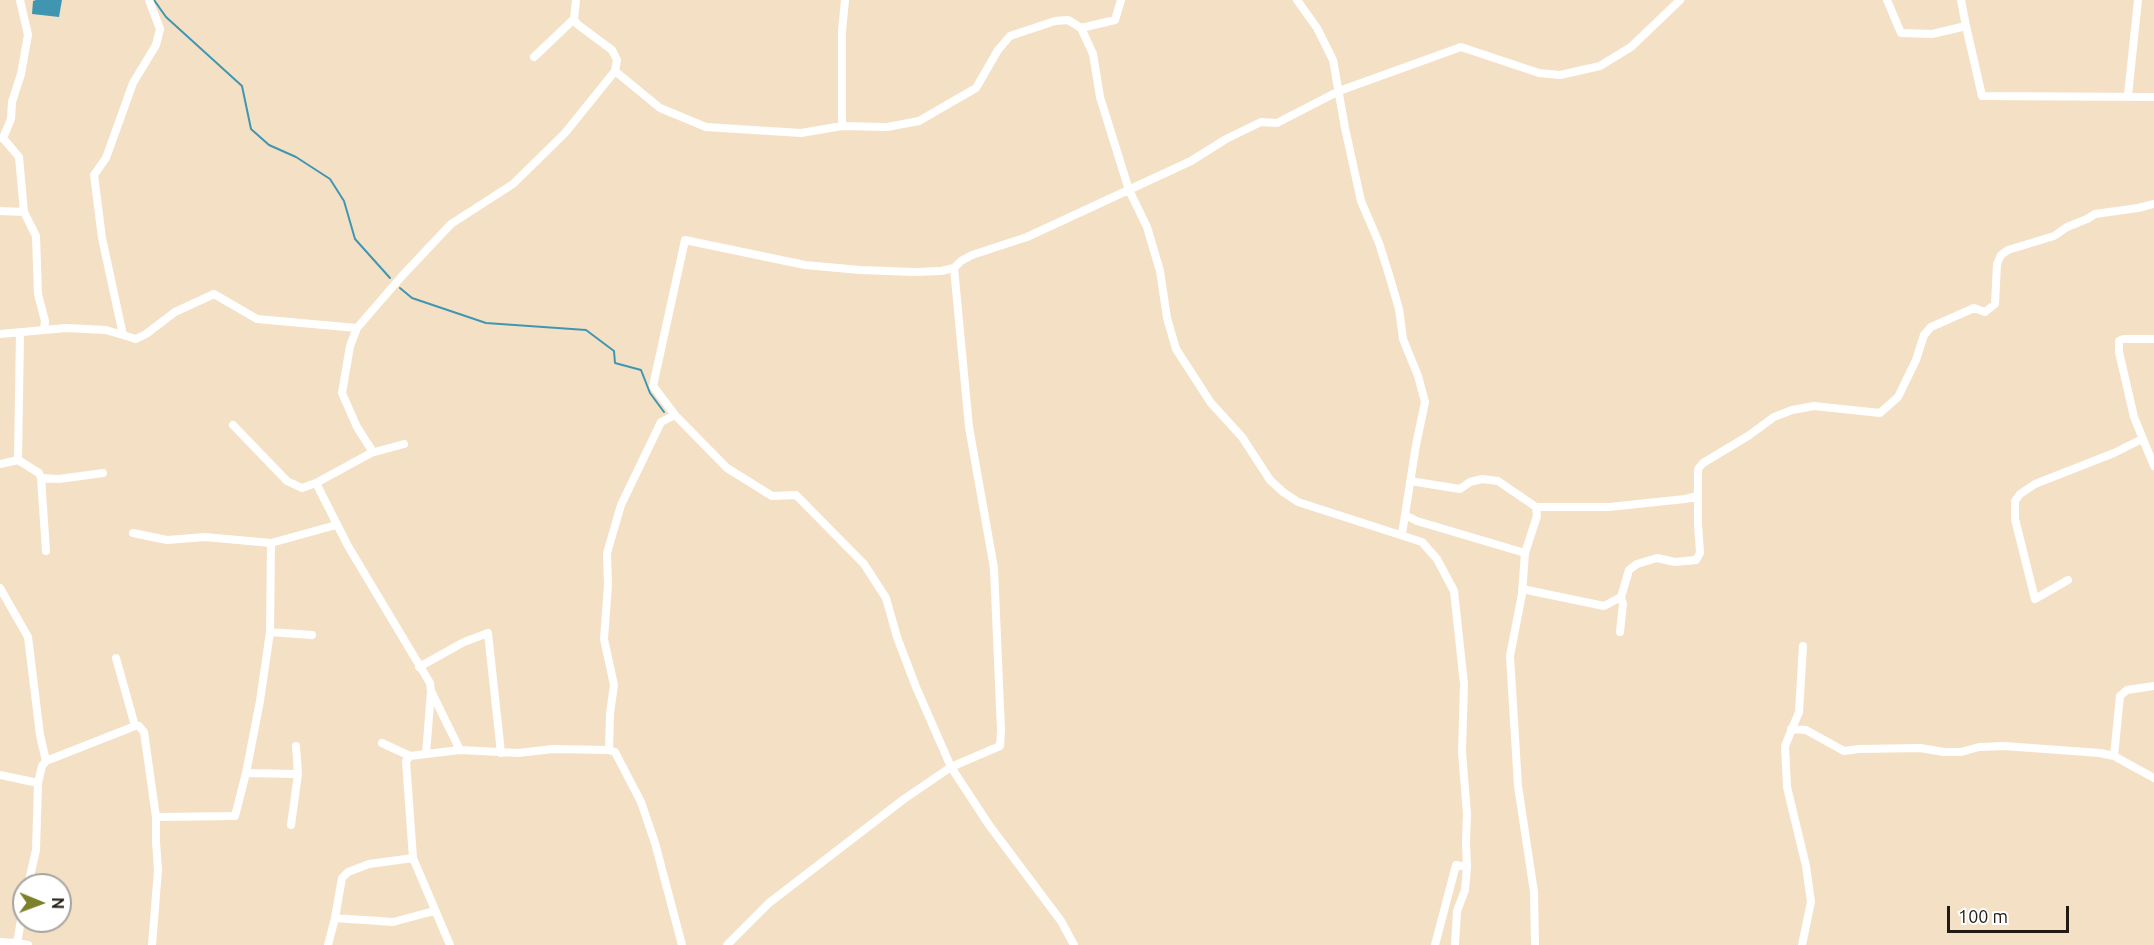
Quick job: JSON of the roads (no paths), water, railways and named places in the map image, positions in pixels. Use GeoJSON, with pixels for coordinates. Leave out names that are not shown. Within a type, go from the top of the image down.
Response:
{"type":"FeatureCollection","features":[{"type":"Feature","properties":{"kind":"street"},"geometry":{"type":"LineString","coordinates":[[20,0],[28,35],[21,74],[12,102],[11,119],[2,138],[19,157],[24,212],[36,236],[38,294],[45,321],[44,329]]}},
{"type":"Feature","properties":{"kind":"street"},"geometry":{"type":"LineString","coordinates":[[123,335],[102,238],[94,175],[106,158],[133,83],[156,45],[160,29],[149,0]]}},
{"type":"Feature","properties":{"kind":"street"},"geometry":{"type":"LineString","coordinates":[[371,453],[342,393],[350,346],[357,328],[402,276],[452,224],[513,184],[566,133],[615,71],[617,60],[612,50],[577,24],[574,19],[576,0]]}},
{"type":"Feature","properties":{"kind":"street"},"geometry":{"type":"LineString","coordinates":[[842,126],[842,31],[846,0]]}},
{"type":"Feature","properties":{"kind":"street"},"geometry":{"type":"LineString","coordinates":[[1081,28],[1115,20],[1121,0]]}},
{"type":"Feature","properties":{"kind":"street"},"geometry":{"type":"LineString","coordinates":[[1297,0],[1333,60],[1361,201],[1379,243],[1400,309],[1403,339],[1418,376],[1425,402],[1402,534]]}},
{"type":"Feature","properties":{"kind":"street"},"geometry":{"type":"LineString","coordinates":[[1074,945],[1060,921],[989,825],[951,767],[916,687],[897,637],[886,598],[864,564],[795,495],[772,496],[727,468],[675,415],[653,386],[685,240],[806,265],[915,272],[954,268],[972,255],[1027,237],[1191,161],[1226,139],[1264,121],[1277,123],[1339,91],[1461,47],[1539,73],[1560,75],[1600,66],[1631,47],[1680,0]]}},
{"type":"Feature","properties":{"kind":"street"},"geometry":{"type":"LineString","coordinates":[[1887,0],[1900,33],[1932,34],[1966,26]]}},
{"type":"Feature","properties":{"kind":"street"},"geometry":{"type":"LineString","coordinates":[[1961,0],[1982,96],[2154,97]]}},
{"type":"Feature","properties":{"kind":"street"},"geometry":{"type":"LineString","coordinates":[[2128,96],[2138,0]]}},
{"type":"Feature","properties":{"kind":"street"},"geometry":{"type":"LineString","coordinates":[[534,57],[574,19]]}},
{"type":"Feature","properties":{"kind":"street"},"geometry":{"type":"LineString","coordinates":[[615,71],[660,108],[706,128],[801,133],[842,126],[886,127],[919,121],[976,88],[998,50],[1010,36],[1054,21],[1068,20],[1081,28],[1093,54],[1100,98],[1129,190],[1147,227],[1160,271],[1167,318],[1176,349],[1211,403],[1242,437],[1270,480],[1283,492],[1299,502],[1422,542],[1437,559],[1454,591],[1464,684],[1462,752],[1467,814],[1465,890],[1457,911],[1455,945]]}},
{"type":"Feature","properties":{"kind":"street"},"geometry":{"type":"LineString","coordinates":[[1620,632],[1623,604],[1621,597],[1629,570],[1637,564],[1657,558],[1675,562],[1696,560],[1699,557],[1698,469],[1774,417],[1792,410],[1814,406],[1880,413],[1898,397],[1916,360],[1924,335],[1931,327],[1974,308],[1985,312],[1995,304],[1997,264],[2001,255],[2008,250],[2054,236],[2095,214],[2154,204]]}},
{"type":"Feature","properties":{"kind":"street"},"geometry":{"type":"LineString","coordinates":[[0,211],[24,212]]}},
{"type":"Feature","properties":{"kind":"street"},"geometry":{"type":"LineString","coordinates":[[727,945],[769,903],[904,799],[951,767],[1000,746],[994,568],[969,427],[954,268]]}},
{"type":"Feature","properties":{"kind":"street"},"geometry":{"type":"LineString","coordinates":[[0,334],[44,329],[97,330],[136,339],[176,312],[214,294],[257,319],[357,328]]}},
{"type":"Feature","properties":{"kind":"street"},"geometry":{"type":"LineString","coordinates":[[18,460],[20,333]]}},
{"type":"Feature","properties":{"kind":"street"},"geometry":{"type":"LineString","coordinates":[[2154,339],[2119,341],[2124,377],[2134,417],[2154,466]]}},
{"type":"Feature","properties":{"kind":"street"},"geometry":{"type":"LineString","coordinates":[[609,750],[610,713],[614,685],[604,639],[608,585],[607,553],[621,505],[661,422],[675,415]]}},
{"type":"Feature","properties":{"kind":"street"},"geometry":{"type":"LineString","coordinates":[[233,425],[287,481],[302,488],[316,483],[371,453],[404,444]]}},
{"type":"Feature","properties":{"kind":"street"},"geometry":{"type":"LineString","coordinates":[[2068,580],[2035,599],[2015,519],[2015,501],[2020,494],[2035,484],[2114,453],[2142,439]]}},
{"type":"Feature","properties":{"kind":"street"},"geometry":{"type":"LineString","coordinates":[[0,464],[18,460],[39,473],[46,551]]}},
{"type":"Feature","properties":{"kind":"street"},"geometry":{"type":"LineString","coordinates":[[41,478],[59,479],[103,473]]}},
{"type":"Feature","properties":{"kind":"street"},"geometry":{"type":"LineString","coordinates":[[1410,481],[1460,489],[1470,482],[1482,479],[1498,481],[1536,507],[1608,507],[1685,500],[1698,496]]}},
{"type":"Feature","properties":{"kind":"street"},"geometry":{"type":"LineString","coordinates":[[316,483],[336,525],[430,683],[426,754]]}},
{"type":"Feature","properties":{"kind":"street"},"geometry":{"type":"LineString","coordinates":[[1536,507],[1537,516],[1525,553],[1522,589],[1510,656],[1518,786],[1534,892],[1536,945]]}},
{"type":"Feature","properties":{"kind":"street"},"geometry":{"type":"LineString","coordinates":[[1405,515],[1417,521],[1525,553]]}},
{"type":"Feature","properties":{"kind":"street"},"geometry":{"type":"LineString","coordinates":[[133,533],[166,540],[206,537],[271,543],[336,525]]}},
{"type":"Feature","properties":{"kind":"street"},"geometry":{"type":"LineString","coordinates":[[156,816],[236,816],[260,701],[270,632],[271,543]]}},
{"type":"Feature","properties":{"kind":"street"},"geometry":{"type":"LineString","coordinates":[[0,588],[28,637],[40,735],[46,761]]}},
{"type":"Feature","properties":{"kind":"street"},"geometry":{"type":"LineString","coordinates":[[1522,589],[1604,606],[1621,597]]}},
{"type":"Feature","properties":{"kind":"street"},"geometry":{"type":"LineString","coordinates":[[270,632],[312,635]]}},
{"type":"Feature","properties":{"kind":"street"},"geometry":{"type":"LineString","coordinates":[[419,667],[464,642],[488,633],[501,753]]}},
{"type":"Feature","properties":{"kind":"street"},"geometry":{"type":"LineString","coordinates":[[1802,945],[1811,902],[1806,866],[1787,787],[1785,746],[1798,712],[1803,645]]}},
{"type":"Feature","properties":{"kind":"street"},"geometry":{"type":"LineString","coordinates":[[116,658],[135,726]]}},
{"type":"Feature","properties":{"kind":"street"},"geometry":{"type":"LineString","coordinates":[[2114,756],[2120,696],[2127,690],[2154,686]]}},
{"type":"Feature","properties":{"kind":"street"},"geometry":{"type":"LineString","coordinates":[[431,691],[460,750]]}},
{"type":"Feature","properties":{"kind":"street"},"geometry":{"type":"LineString","coordinates":[[31,873],[36,850],[38,783],[42,766],[46,761],[135,726],[143,729],[156,816],[158,870],[152,945]]}},
{"type":"Feature","properties":{"kind":"street"},"geometry":{"type":"LineString","coordinates":[[1791,729],[1806,730],[1844,751],[1920,748],[1961,752],[1979,747],[2004,746],[2100,753],[2114,756],[2154,778]]}},
{"type":"Feature","properties":{"kind":"street"},"geometry":{"type":"LineString","coordinates":[[382,743],[410,756],[460,750],[501,753],[563,749],[615,752],[640,802],[655,843],[682,945]]}},
{"type":"Feature","properties":{"kind":"street"},"geometry":{"type":"LineString","coordinates":[[291,825],[298,774],[296,746]]}},
{"type":"Feature","properties":{"kind":"street"},"geometry":{"type":"LineString","coordinates":[[410,756],[406,761],[413,858],[450,945]]}},
{"type":"Feature","properties":{"kind":"street"},"geometry":{"type":"LineString","coordinates":[[246,773],[298,774]]}},
{"type":"Feature","properties":{"kind":"street"},"geometry":{"type":"LineString","coordinates":[[0,775],[38,783]]}},
{"type":"Feature","properties":{"kind":"street"},"geometry":{"type":"LineString","coordinates":[[328,945],[342,878],[348,872],[369,864],[413,858]]}},
{"type":"Feature","properties":{"kind":"street"},"geometry":{"type":"LineString","coordinates":[[1435,945],[1456,866],[1467,867]]}},
{"type":"Feature","properties":{"kind":"street"},"geometry":{"type":"LineString","coordinates":[[335,918],[393,922],[434,911]]}},
{"type":"Feature","properties":{"kind":"street"},"geometry":{"type":"LineString","coordinates":[[17,943],[19,933]]}},
{"type":"Feature","properties":{"kind":"street"},"geometry":{"type":"LineString","coordinates":[[0,942],[28,945]]}},
{"type":"Feature","properties":{"kind":"water"},"geometry":{"type":"Polygon","coordinates":[[[62,0],[59,17],[32,14],[33,1],[62,0]]]}},
{"type":"Feature","properties":{"kind":"waterway"},"geometry":{"type":"LineString","coordinates":[[154,0],[166,17],[242,86],[251,129],[269,145],[296,157],[330,179],[344,201],[355,239],[390,278]]}},
{"type":"Feature","properties":{"kind":"waterway"},"geometry":{"type":"LineString","coordinates":[[400,288],[412,298],[486,323],[586,330],[614,351],[615,363],[641,370],[650,393],[664,412]]}}]}
